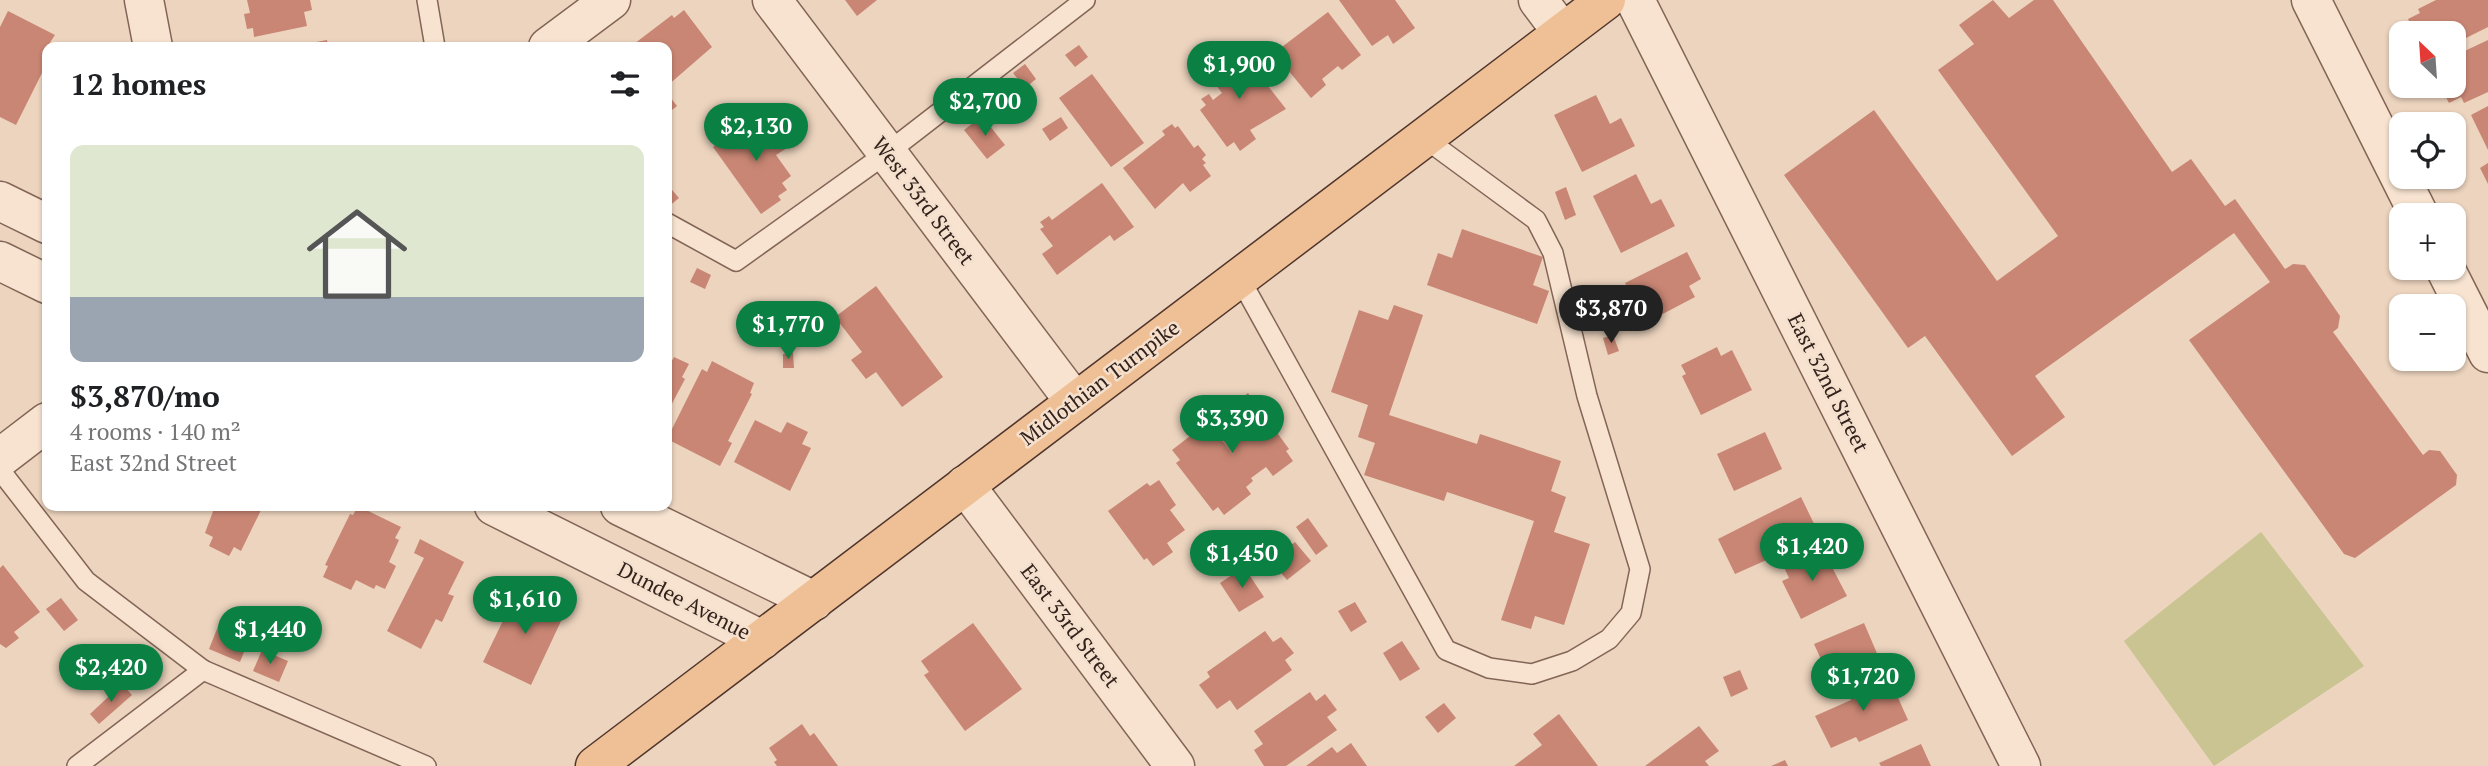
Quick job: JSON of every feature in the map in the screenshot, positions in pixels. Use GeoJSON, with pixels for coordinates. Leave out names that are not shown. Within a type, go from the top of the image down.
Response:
{"type":"FeatureCollection","features":[{"type":"Feature","properties":{"kind":"main road","name":"Midlothian Turnpike"},"geometry":{"type":"LineString","coordinates":[[595,766],[1606,0]]}},
{"type":"Feature","properties":{"kind":"street"},"geometry":{"type":"LineString","coordinates":[[144,0],[152,42]]}},
{"type":"Feature","properties":{"kind":"street"},"geometry":{"type":"LineString","coordinates":[[555,42],[611,0]]}},
{"type":"Feature","properties":{"kind":"street","name":"West 33rd Street"},"geometry":{"type":"LineString","coordinates":[[772,0],[1075,402]]}},
{"type":"Feature","properties":{"kind":"street"},"geometry":{"type":"LineString","coordinates":[[1538,0],[1562,32]]}},
{"type":"Feature","properties":{"kind":"street","name":"East 32nd Street"},"geometry":{"type":"LineString","coordinates":[[1635,0],[2021,766]]}},
{"type":"Feature","properties":{"kind":"street"},"geometry":{"type":"LineString","coordinates":[[2311,0],[2413,203]]}},
{"type":"Feature","properties":{"kind":"street"},"geometry":{"type":"LineString","coordinates":[[0,201],[42,222]]}},
{"type":"Feature","properties":{"kind":"street"},"geometry":{"type":"LineString","coordinates":[[0,261],[42,282]]}},
{"type":"Feature","properties":{"kind":"street"},"geometry":{"type":"LineString","coordinates":[[2451,280],[2488,353]]}},
{"type":"Feature","properties":{"kind":"street"},"geometry":{"type":"LineString","coordinates":[[0,458],[42,426]]}},
{"type":"Feature","properties":{"kind":"street","name":"East 33rd Street"},"geometry":{"type":"LineString","coordinates":[[965,485],[1175,766]]}},
{"type":"Feature","properties":{"kind":"street","name":"Dundee Avenue"},"geometry":{"type":"LineString","coordinates":[[504,511],[762,640]]}},
{"type":"Feature","properties":{"kind":"street"},"geometry":{"type":"LineString","coordinates":[[630,511],[814,601]]}},
{"type":"Feature","properties":{"kind":"lane"},"geometry":{"type":"LineString","coordinates":[[427,0],[434,42]]}},
{"type":"Feature","properties":{"kind":"lane"},"geometry":{"type":"LineString","coordinates":[[672,226],[736,261],[887,153],[1085,0]]}},
{"type":"Feature","properties":{"kind":"lane"},"geometry":{"type":"LineString","coordinates":[[1238,277],[1446,650],[1489,668],[1532,674],[1572,661],[1609,639],[1631,613],[1640,569],[1587,396],[1553,253],[1536,220],[1423,137]]}},
{"type":"Feature","properties":{"kind":"lane"},"geometry":{"type":"LineString","coordinates":[[0,471],[86,581],[203,670],[426,766]]}},
{"type":"Feature","properties":{"kind":"lane"},"geometry":{"type":"LineString","coordinates":[[77,766],[203,670]]}},
{"type":"Feature","properties":{"kind":"shaded area"},"geometry":{"type":"Polygon","coordinates":[[[2261,532],[2364,666],[2214,766],[2124,641],[2261,532]]]}},
{"type":"Feature","properties":{"kind":"building"},"geometry":{"type":"Polygon","coordinates":[[[247,0],[310,0],[312,10],[304,12],[307,26],[254,37],[253,28],[247,29],[244,14],[250,13],[247,0]]]}},
{"type":"Feature","properties":{"kind":"building"},"geometry":{"type":"Polygon","coordinates":[[[845,0],[877,0],[857,16],[845,0]]]}},
{"type":"Feature","properties":{"kind":"building"},"geometry":{"type":"Polygon","coordinates":[[[1339,0],[1395,0],[1415,28],[1393,44],[1388,35],[1372,46],[1339,0]]]}},
{"type":"Feature","properties":{"kind":"building"},"geometry":{"type":"Polygon","coordinates":[[[1993,0],[2009,18],[2034,0],[2053,0],[2172,172],[2191,159],[2225,206],[2235,199],[2285,269],[2293,264],[2305,265],[2340,316],[2338,328],[2333,332],[2423,455],[2429,450],[2440,451],[2457,475],[2456,485],[2355,558],[2344,554],[2189,340],[2270,282],[2234,233],[2035,376],[2065,417],[2012,456],[1925,336],[1908,348],[1784,175],[1874,110],[1997,281],[2058,236],[1938,70],[1974,44],[1959,25],[1993,0]]]}},
{"type":"Feature","properties":{"kind":"building"},"geometry":{"type":"Polygon","coordinates":[[[2436,0],[2488,0],[2488,27],[2466,38],[2466,21],[2409,21],[2408,19],[2420,13],[2418,9],[2436,0]]]}},
{"type":"Feature","properties":{"kind":"building"},"geometry":{"type":"Polygon","coordinates":[[[684,10],[712,47],[672,82],[672,42],[637,42],[672,15],[674,18],[684,10]]]}},
{"type":"Feature","properties":{"kind":"building"},"geometry":{"type":"Polygon","coordinates":[[[8,11],[55,35],[50,42],[42,42],[42,73],[16,125],[0,117],[0,27],[8,11]]]}},
{"type":"Feature","properties":{"kind":"building"},"geometry":{"type":"Polygon","coordinates":[[[1328,12],[1361,55],[1342,70],[1338,66],[1322,79],[1326,85],[1311,98],[1274,53],[1328,12]]]}},
{"type":"Feature","properties":{"kind":"building"},"geometry":{"type":"Polygon","coordinates":[[[2488,40],[2488,92],[2464,103],[2462,98],[2466,98],[2466,50],[2488,40]]]}},
{"type":"Feature","properties":{"kind":"building"},"geometry":{"type":"Polygon","coordinates":[[[1079,45],[1088,57],[1075,67],[1065,55],[1079,45]]]}},
{"type":"Feature","properties":{"kind":"building"},"geometry":{"type":"Polygon","coordinates":[[[1239,49],[1286,109],[1250,130],[1256,139],[1240,151],[1234,142],[1227,147],[1200,110],[1206,105],[1201,99],[1209,94],[1213,100],[1222,93],[1207,73],[1239,49]]]}},
{"type":"Feature","properties":{"kind":"building"},"geometry":{"type":"Polygon","coordinates":[[[1025,64],[1036,79],[1025,88],[1013,73],[1025,64]]]}},
{"type":"Feature","properties":{"kind":"building"},"geometry":{"type":"Polygon","coordinates":[[[1092,74],[1144,143],[1111,167],[1059,98],[1092,74]]]}},
{"type":"Feature","properties":{"kind":"building"},"geometry":{"type":"Polygon","coordinates":[[[1596,95],[1610,124],[1621,118],[1635,146],[1582,172],[1554,115],[1596,95]]]}},
{"type":"Feature","properties":{"kind":"building"},"geometry":{"type":"Polygon","coordinates":[[[2446,98],[2459,98],[2449,103],[2446,98]]]}},
{"type":"Feature","properties":{"kind":"building"},"geometry":{"type":"Polygon","coordinates":[[[2488,106],[2488,150],[2471,115],[2488,106]]]}},
{"type":"Feature","properties":{"kind":"building"},"geometry":{"type":"Polygon","coordinates":[[[982,116],[1005,145],[987,159],[964,130],[982,116]]]}},
{"type":"Feature","properties":{"kind":"building"},"geometry":{"type":"Polygon","coordinates":[[[1061,117],[1068,128],[1050,141],[1042,129],[1061,117]]]}},
{"type":"Feature","properties":{"kind":"building"},"geometry":{"type":"Polygon","coordinates":[[[750,119],[757,129],[768,122],[787,148],[776,155],[791,176],[782,183],[787,190],[778,196],[781,200],[761,214],[713,147],[750,119]]]}},
{"type":"Feature","properties":{"kind":"building"},"geometry":{"type":"Polygon","coordinates":[[[1172,124],[1175,128],[1178,126],[1194,148],[1198,145],[1206,155],[1202,159],[1206,163],[1203,165],[1211,176],[1190,192],[1183,183],[1155,209],[1123,168],[1165,135],[1162,131],[1172,124]]]}},
{"type":"Feature","properties":{"kind":"building"},"geometry":{"type":"Polygon","coordinates":[[[2488,163],[2488,184],[2480,168],[2488,163]]]}},
{"type":"Feature","properties":{"kind":"building"},"geometry":{"type":"Polygon","coordinates":[[[1636,174],[1651,204],[1661,199],[1675,226],[1621,253],[1593,196],[1636,174]]]}},
{"type":"Feature","properties":{"kind":"building"},"geometry":{"type":"Polygon","coordinates":[[[1102,183],[1134,227],[1114,241],[1110,235],[1057,275],[1042,254],[1053,246],[1040,229],[1044,227],[1040,222],[1049,216],[1052,220],[1102,183]]]}},
{"type":"Feature","properties":{"kind":"building"},"geometry":{"type":"Polygon","coordinates":[[[1566,187],[1576,215],[1565,220],[1555,192],[1566,187]]]}},
{"type":"Feature","properties":{"kind":"building"},"geometry":{"type":"Polygon","coordinates":[[[672,190],[679,198],[672,204],[672,190]]]}},
{"type":"Feature","properties":{"kind":"building"},"geometry":{"type":"Polygon","coordinates":[[[1462,229],[1543,257],[1533,285],[1549,291],[1537,324],[1427,285],[1438,253],[1452,258],[1462,229]]]}},
{"type":"Feature","properties":{"kind":"building"},"geometry":{"type":"Polygon","coordinates":[[[1687,252],[1701,279],[1689,286],[1695,297],[1638,327],[1623,299],[1631,295],[1625,283],[1687,252]]]}},
{"type":"Feature","properties":{"kind":"building"},"geometry":{"type":"Polygon","coordinates":[[[697,268],[711,275],[705,289],[690,282],[697,268]]]}},
{"type":"Feature","properties":{"kind":"building"},"geometry":{"type":"Polygon","coordinates":[[[876,286],[943,377],[902,407],[876,372],[866,379],[851,360],[862,352],[835,317],[876,286]]]}},
{"type":"Feature","properties":{"kind":"building"},"geometry":{"type":"Polygon","coordinates":[[[1394,305],[1423,315],[1389,415],[1477,444],[1480,434],[1561,461],[1551,491],[1566,497],[1554,532],[1590,544],[1564,625],[1535,616],[1531,629],[1501,620],[1534,521],[1447,492],[1444,501],[1364,475],[1375,443],[1358,437],[1368,405],[1331,392],[1359,310],[1388,320],[1394,305]]]}},
{"type":"Feature","properties":{"kind":"building"},"geometry":{"type":"Polygon","coordinates":[[[1613,335],[1619,351],[1608,355],[1603,338],[1613,335]]]}},
{"type":"Feature","properties":{"kind":"building"},"geometry":{"type":"Polygon","coordinates":[[[1717,347],[1721,356],[1732,350],[1752,390],[1701,415],[1682,376],[1686,374],[1681,365],[1717,347]]]}},
{"type":"Feature","properties":{"kind":"building"},"geometry":{"type":"Polygon","coordinates":[[[793,353],[794,368],[783,368],[783,354],[793,353]]]}},
{"type":"Feature","properties":{"kind":"building"},"geometry":{"type":"Polygon","coordinates":[[[674,357],[689,364],[682,377],[685,379],[672,404],[674,357]]]}},
{"type":"Feature","properties":{"kind":"building"},"geometry":{"type":"Polygon","coordinates":[[[712,361],[754,383],[750,393],[752,394],[728,441],[732,443],[720,466],[672,442],[672,429],[702,369],[707,372],[712,361]]]}},
{"type":"Feature","properties":{"kind":"building"},"geometry":{"type":"Polygon","coordinates":[[[1248,393],[1289,449],[1286,451],[1293,461],[1273,476],[1266,467],[1251,478],[1253,481],[1246,487],[1251,494],[1224,515],[1218,507],[1213,511],[1176,463],[1180,460],[1172,450],[1203,426],[1211,437],[1216,433],[1233,454],[1209,421],[1248,393]]]}},
{"type":"Feature","properties":{"kind":"building"},"geometry":{"type":"Polygon","coordinates":[[[755,420],[781,433],[787,422],[808,432],[802,444],[811,448],[790,491],[734,462],[755,420]]]}},
{"type":"Feature","properties":{"kind":"building"},"geometry":{"type":"Polygon","coordinates":[[[1765,432],[1782,469],[1734,491],[1717,454],[1765,432]]]}},
{"type":"Feature","properties":{"kind":"building"},"geometry":{"type":"Polygon","coordinates":[[[1159,480],[1176,505],[1170,510],[1185,530],[1167,543],[1173,552],[1153,566],[1147,558],[1144,560],[1108,511],[1147,483],[1150,486],[1159,480]]]}},
{"type":"Feature","properties":{"kind":"building"},"geometry":{"type":"Polygon","coordinates":[[[1801,497],[1820,536],[1735,574],[1718,539],[1801,497]]]}},
{"type":"Feature","properties":{"kind":"building"},"geometry":{"type":"Polygon","coordinates":[[[213,511],[261,511],[241,551],[234,547],[229,556],[209,546],[213,537],[205,533],[213,511]]]}},
{"type":"Feature","properties":{"kind":"building"},"geometry":{"type":"Polygon","coordinates":[[[355,511],[368,511],[401,527],[395,538],[399,540],[389,562],[396,566],[385,589],[376,585],[374,589],[356,580],[351,590],[323,577],[328,566],[325,565],[350,514],[353,515],[355,511]]]}},
{"type":"Feature","properties":{"kind":"building"},"geometry":{"type":"Polygon","coordinates":[[[1308,518],[1328,546],[1316,555],[1296,527],[1308,518]]]}},
{"type":"Feature","properties":{"kind":"building"},"geometry":{"type":"Polygon","coordinates":[[[420,539],[464,562],[448,594],[454,596],[442,622],[436,619],[421,649],[387,631],[424,558],[414,553],[420,539]]]}},
{"type":"Feature","properties":{"kind":"building"},"geometry":{"type":"Polygon","coordinates":[[[1295,542],[1311,561],[1287,580],[1271,561],[1295,542]]]}},
{"type":"Feature","properties":{"kind":"building"},"geometry":{"type":"Polygon","coordinates":[[[1821,546],[1847,596],[1801,619],[1782,581],[1789,578],[1783,565],[1821,546]]]}},
{"type":"Feature","properties":{"kind":"building"},"geometry":{"type":"Polygon","coordinates":[[[3,565],[40,612],[14,632],[19,638],[6,648],[0,644],[0,568],[3,565]]]}},
{"type":"Feature","properties":{"kind":"building"},"geometry":{"type":"Polygon","coordinates":[[[1244,567],[1264,597],[1239,612],[1220,583],[1244,567]]]}},
{"type":"Feature","properties":{"kind":"building"},"geometry":{"type":"Polygon","coordinates":[[[523,587],[563,606],[558,616],[562,619],[531,685],[483,662],[515,596],[518,598],[523,587]]]}},
{"type":"Feature","properties":{"kind":"building"},"geometry":{"type":"Polygon","coordinates":[[[61,598],[78,620],[64,631],[46,609],[61,598]]]}},
{"type":"Feature","properties":{"kind":"building"},"geometry":{"type":"Polygon","coordinates":[[[1355,602],[1367,622],[1351,632],[1338,611],[1355,602]]]}},
{"type":"Feature","properties":{"kind":"building"},"geometry":{"type":"Polygon","coordinates":[[[221,619],[252,632],[240,662],[209,649],[221,619]]]}},
{"type":"Feature","properties":{"kind":"building"},"geometry":{"type":"Polygon","coordinates":[[[973,623],[1022,689],[965,731],[924,675],[929,672],[921,661],[973,623]]]}},
{"type":"Feature","properties":{"kind":"building"},"geometry":{"type":"Polygon","coordinates":[[[1864,623],[1879,658],[1830,679],[1814,644],[1864,623]]]}},
{"type":"Feature","properties":{"kind":"building"},"geometry":{"type":"Polygon","coordinates":[[[1265,631],[1273,642],[1281,637],[1294,653],[1285,660],[1292,670],[1237,710],[1230,700],[1217,709],[1199,685],[1210,677],[1207,672],[1265,631]]]}},
{"type":"Feature","properties":{"kind":"building"},"geometry":{"type":"Polygon","coordinates":[[[1402,641],[1420,669],[1400,681],[1383,653],[1402,641]]]}},
{"type":"Feature","properties":{"kind":"building"},"geometry":{"type":"Polygon","coordinates":[[[262,650],[288,661],[279,682],[253,671],[262,650]]]}},
{"type":"Feature","properties":{"kind":"building"},"geometry":{"type":"Polygon","coordinates":[[[1740,670],[1748,689],[1731,697],[1723,677],[1740,670]]]}},
{"type":"Feature","properties":{"kind":"building"},"geometry":{"type":"Polygon","coordinates":[[[1877,676],[1881,686],[1891,682],[1908,720],[1859,742],[1856,737],[1831,748],[1815,716],[1851,700],[1846,689],[1877,676]]]}},
{"type":"Feature","properties":{"kind":"building"},"geometry":{"type":"Polygon","coordinates":[[[122,684],[132,695],[99,724],[90,714],[122,684]]]}},
{"type":"Feature","properties":{"kind":"building"},"geometry":{"type":"Polygon","coordinates":[[[1310,692],[1316,701],[1325,694],[1337,710],[1327,717],[1337,730],[1286,766],[1264,766],[1254,750],[1263,744],[1254,731],[1310,692]]]}},
{"type":"Feature","properties":{"kind":"building"},"geometry":{"type":"Polygon","coordinates":[[[1444,703],[1456,718],[1438,733],[1425,717],[1444,703]]]}},
{"type":"Feature","properties":{"kind":"building"},"geometry":{"type":"Polygon","coordinates":[[[1559,714],[1598,766],[1514,766],[1542,745],[1533,734],[1559,714]]]}},
{"type":"Feature","properties":{"kind":"building"},"geometry":{"type":"Polygon","coordinates":[[[802,724],[810,736],[814,733],[838,766],[777,766],[774,762],[777,760],[769,748],[802,724]]]}},
{"type":"Feature","properties":{"kind":"building"},"geometry":{"type":"Polygon","coordinates":[[[1699,726],[1719,751],[1705,761],[1709,766],[1645,766],[1699,726]]]}},
{"type":"Feature","properties":{"kind":"building"},"geometry":{"type":"Polygon","coordinates":[[[1351,743],[1367,766],[1306,766],[1332,747],[1337,753],[1351,743]]]}},
{"type":"Feature","properties":{"kind":"building"},"geometry":{"type":"Polygon","coordinates":[[[1921,744],[1931,766],[1881,766],[1879,763],[1921,744]]]}},
{"type":"Feature","properties":{"kind":"building"},"geometry":{"type":"Polygon","coordinates":[[[1785,760],[1788,766],[1771,766],[1785,760]]]}}]}
